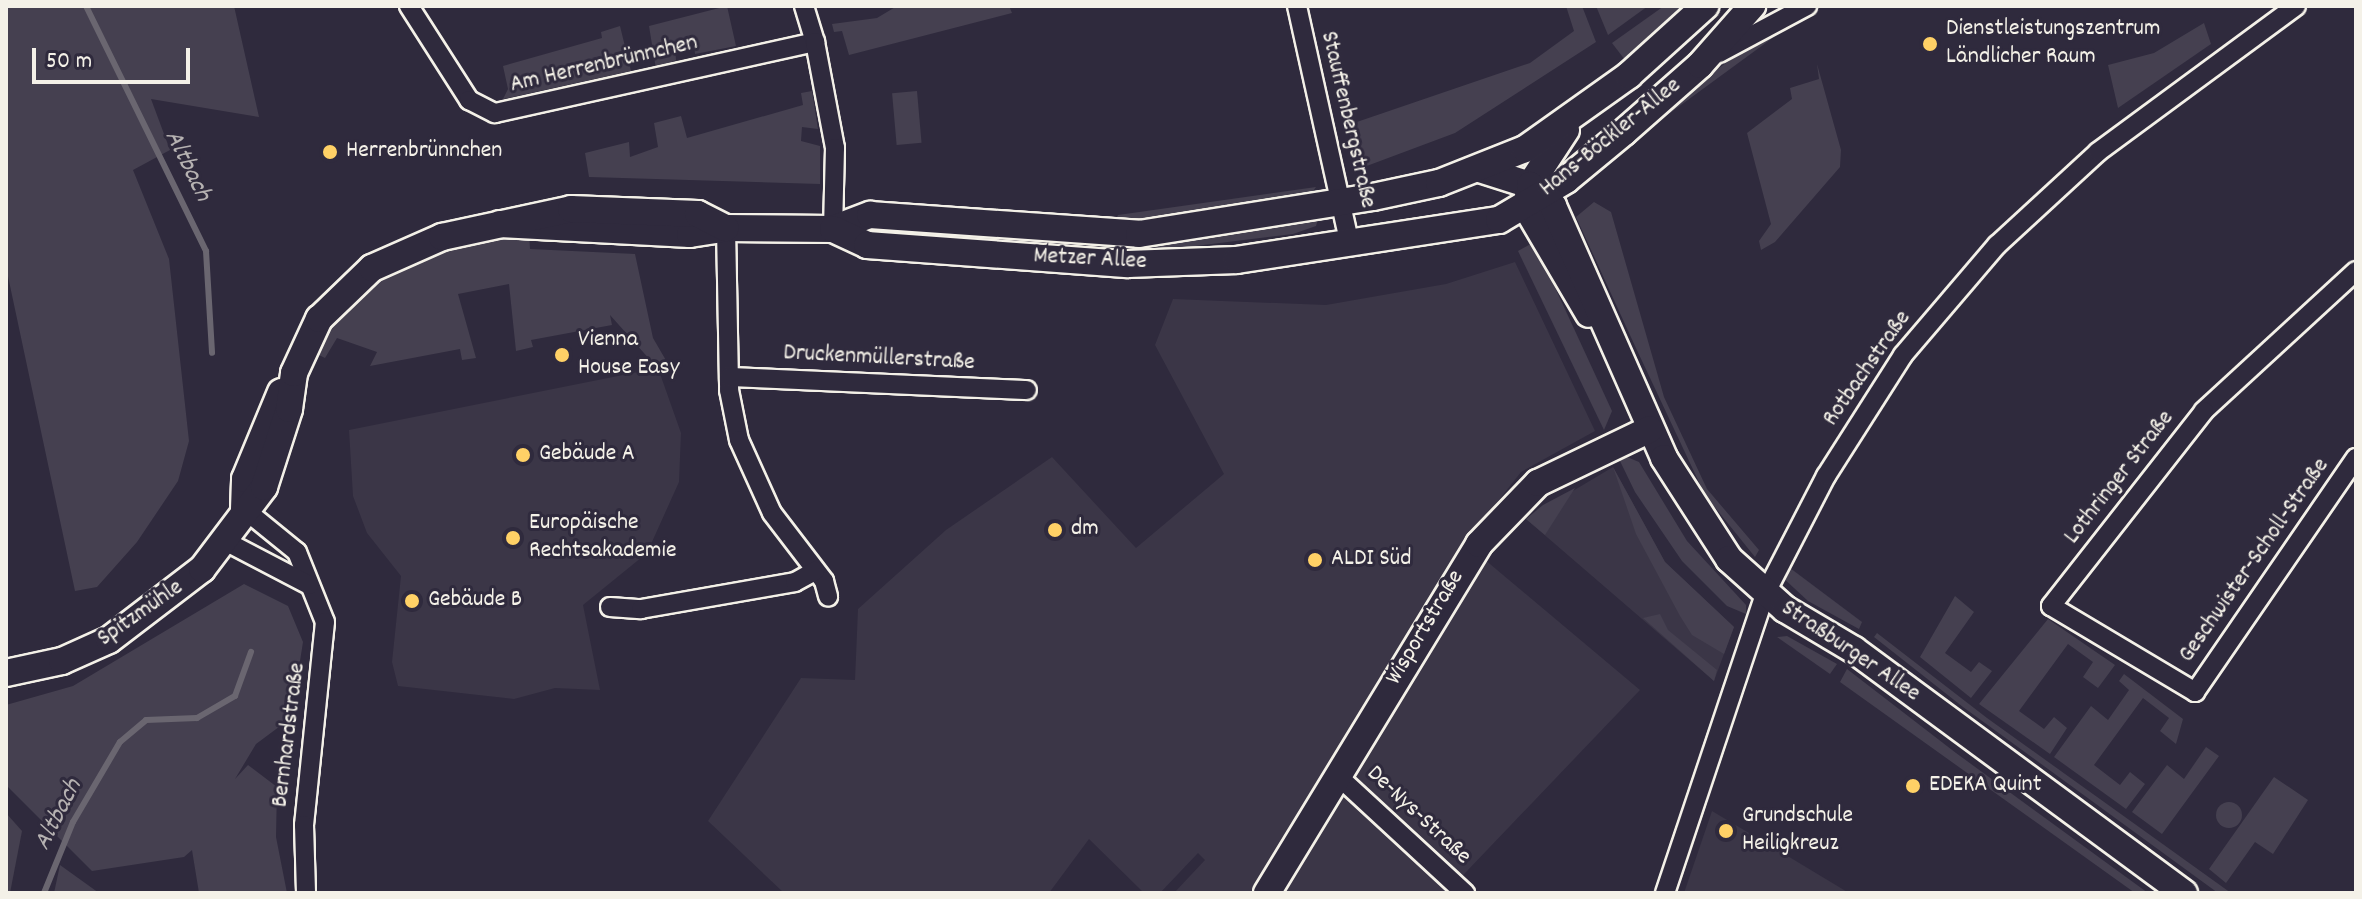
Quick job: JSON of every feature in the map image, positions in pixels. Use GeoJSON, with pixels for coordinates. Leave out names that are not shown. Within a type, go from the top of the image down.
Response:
{"type":"FeatureCollection","features":[{"type":"Feature","properties":{"kind":"street","name":"Am Herrenbrünnchen"},"geometry":{"type":"LineString","coordinates":[[409,6],[469,100],[495,113],[815,42]]}},
{"type":"Feature","properties":{"kind":"street"},"geometry":{"type":"LineString","coordinates":[[804,6],[815,42],[835,148],[833,229]]}},
{"type":"Feature","properties":{"kind":"street","name":"Stauffenbergstraße"},"geometry":{"type":"LineString","coordinates":[[1297,6],[1350,245]]}},
{"type":"Feature","properties":{"kind":"street","name":"Hans-Böckler-Allee"},"geometry":{"type":"LineString","coordinates":[[1342,202],[1480,169],[1580,113],[1705,6]]}},
{"type":"Feature","properties":{"kind":"street","name":"Hans-Böckler-Allee"},"geometry":{"type":"LineString","coordinates":[[1350,245],[1474,225],[1533,196],[1700,65],[1752,6]]}},
{"type":"Feature","properties":{"kind":"street"},"geometry":{"type":"LineString","coordinates":[[1700,65],[1807,6]]}},
{"type":"Feature","properties":{"kind":"street","name":"Rotbachstraße"},"geometry":{"type":"LineString","coordinates":[[1665,893],[1765,594],[1858,422],[1970,274],[2142,114],[2296,6]]}},
{"type":"Feature","properties":{"kind":"street"},"geometry":{"type":"LineString","coordinates":[[1480,169],[1533,196],[1580,113]]}},
{"type":"Feature","properties":{"kind":"street","name":"Straßburger Allee"},"geometry":{"type":"LineString","coordinates":[[1533,196],[1570,241],[1604,332],[1697,518],[1765,594],[1854,650],[2184,893]]}},
{"type":"Feature","properties":{"kind":"street","name":"Metzer Allee"},"geometry":{"type":"LineString","coordinates":[[244,509],[245,479],[274,402],[294,373],[319,319],[372,268],[429,241],[500,224],[593,209],[698,214],[726,228],[833,229],[870,215],[1139,234],[1342,202]]}},
{"type":"Feature","properties":{"kind":"street"},"geometry":{"type":"LineString","coordinates":[[726,228],[729,377],[747,462],[772,513],[815,571],[828,596]]}},
{"type":"Feature","properties":{"kind":"street","name":"Metzer Allee"},"geometry":{"type":"LineString","coordinates":[[833,229],[867,245],[1128,264],[1237,260],[1350,245]]}},
{"type":"Feature","properties":{"kind":"street","name":"Lothringer Straße"},"geometry":{"type":"LineString","coordinates":[[2195,692],[2051,606],[2204,411],[2356,271]]}},
{"type":"Feature","properties":{"kind":"street","name":"Druckenmüllerstraße"},"geometry":{"type":"LineString","coordinates":[[729,377],[1027,390]]}},
{"type":"Feature","properties":{"kind":"street","name":"Wisportstraße"},"geometry":{"type":"LineString","coordinates":[[1267,893],[1452,584],[1516,501],[1560,471],[1650,429]]}},
{"type":"Feature","properties":{"kind":"street","name":"Geschwister-Scholl-Straße"},"geometry":{"type":"LineString","coordinates":[[2195,692],[2356,458]]}},
{"type":"Feature","properties":{"kind":"street","name":"Spitzmühle"},"geometry":{"type":"LineString","coordinates":[[6,673],[76,656],[134,625],[191,580],[225,541],[244,509]]}},
{"type":"Feature","properties":{"kind":"street","name":"Bernhardstraße"},"geometry":{"type":"LineString","coordinates":[[244,509],[297,552],[325,632],[304,825],[306,893]]}},
{"type":"Feature","properties":{"kind":"street"},"geometry":{"type":"LineString","coordinates":[[225,541],[309,585]]}},
{"type":"Feature","properties":{"kind":"street"},"geometry":{"type":"LineString","coordinates":[[610,607],[641,609],[795,582],[815,571]]}},
{"type":"Feature","properties":{"kind":"street","name":"De-Nys-Straße"},"geometry":{"type":"LineString","coordinates":[[1338,776],[1465,893]]}},
{"type":"Feature","properties":{"kind":"shaded area"},"geometry":{"type":"Polygon","coordinates":[[[6,6],[234,6],[259,117],[151,99],[170,150],[133,170],[169,259],[189,441],[178,481],[137,542],[97,587],[75,591],[6,267],[6,6]]]}},
{"type":"Feature","properties":{"kind":"shaded area"},"geometry":{"type":"Polygon","coordinates":[[[727,6],[736,46],[695,54],[694,42],[675,47],[676,60],[656,69],[649,26],[727,6]]]}},
{"type":"Feature","properties":{"kind":"shaded area"},"geometry":{"type":"Polygon","coordinates":[[[897,6],[1009,6],[1012,13],[849,55],[842,31],[834,32],[832,24],[877,18],[897,6]]]}},
{"type":"Feature","properties":{"kind":"shaded area"},"geometry":{"type":"Polygon","coordinates":[[[1566,6],[1582,6],[1596,42],[1455,133],[1356,170],[1348,125],[1530,63],[1574,31],[1566,6]]]}},
{"type":"Feature","properties":{"kind":"shaded area"},"geometry":{"type":"Polygon","coordinates":[[[1596,6],[1648,6],[1608,35],[1596,6]]]}},
{"type":"Feature","properties":{"kind":"shaded area"},"geometry":{"type":"Polygon","coordinates":[[[1664,6],[1688,6],[1625,60],[1612,43],[1664,6]]]}},
{"type":"Feature","properties":{"kind":"shaded area"},"geometry":{"type":"Polygon","coordinates":[[[2204,23],[2211,44],[2118,108],[2108,65],[2154,53],[2204,23]]]}},
{"type":"Feature","properties":{"kind":"shaded area"},"geometry":{"type":"Polygon","coordinates":[[[620,26],[631,71],[503,99],[508,89],[503,66],[602,38],[601,32],[620,26]]]}},
{"type":"Feature","properties":{"kind":"shaded area"},"geometry":{"type":"Polygon","coordinates":[[[1779,26],[1782,31],[1655,124],[1696,84],[1779,26]]]}},
{"type":"Feature","properties":{"kind":"shaded area"},"geometry":{"type":"Polygon","coordinates":[[[1817,64],[1841,150],[1840,167],[1775,242],[1761,250],[1759,241],[1771,224],[1747,133],[1792,99],[1790,88],[1819,79],[1817,64]]]}},
{"type":"Feature","properties":{"kind":"shaded area"},"geometry":{"type":"Polygon","coordinates":[[[812,91],[818,129],[802,127],[801,141],[820,146],[820,184],[589,177],[585,153],[629,142],[630,157],[658,147],[654,123],[681,116],[687,138],[803,105],[801,93],[812,91]]]}},
{"type":"Feature","properties":{"kind":"shaded area"},"geometry":{"type":"Polygon","coordinates":[[[917,91],[922,143],[897,145],[892,93],[917,91]]]}},
{"type":"Feature","properties":{"kind":"shaded area"},"geometry":{"type":"Polygon","coordinates":[[[1316,187],[1311,194],[1164,221],[1115,221],[1118,215],[1316,187]]]}},
{"type":"Feature","properties":{"kind":"shaded area"},"geometry":{"type":"Polygon","coordinates":[[[1594,202],[1611,212],[1664,397],[1707,489],[1759,550],[1755,557],[1705,495],[1576,217],[1594,202]]]}},
{"type":"Feature","properties":{"kind":"shaded area"},"geometry":{"type":"Polygon","coordinates":[[[1318,219],[1316,226],[1293,234],[1147,252],[878,238],[879,223],[892,223],[903,234],[1141,245],[1318,219]]]}},
{"type":"Feature","properties":{"kind":"shaded area"},"geometry":{"type":"Polygon","coordinates":[[[529,232],[530,249],[635,254],[653,338],[671,369],[660,371],[610,315],[612,325],[531,340],[533,347],[516,351],[509,284],[458,294],[476,358],[462,360],[460,349],[370,366],[377,352],[337,338],[325,358],[315,353],[332,321],[386,270],[464,243],[529,232]]]}},
{"type":"Feature","properties":{"kind":"shaded area"},"geometry":{"type":"Polygon","coordinates":[[[1534,242],[1612,411],[1604,430],[1518,251],[1534,242]]]}},
{"type":"Feature","properties":{"kind":"shaded area"},"geometry":{"type":"Polygon","coordinates":[[[1515,262],[1595,431],[1521,472],[1465,543],[1640,690],[1446,893],[1174,893],[1205,860],[1198,853],[1160,893],[1144,893],[1089,839],[1049,893],[784,893],[708,821],[801,678],[855,680],[858,609],[946,530],[1052,457],[1136,548],[1224,474],[1155,345],[1173,299],[1326,305],[1446,284],[1515,262]]]}},
{"type":"Feature","properties":{"kind":"shaded area","name":"Europäische Rechtsakademie"},"geometry":{"type":"Polygon","coordinates":[[[658,368],[681,433],[679,482],[647,553],[583,605],[600,690],[555,688],[514,699],[398,686],[392,662],[401,576],[367,533],[353,496],[349,430],[658,368]]]}},
{"type":"Feature","properties":{"kind":"shaded area"},"geometry":{"type":"Polygon","coordinates":[[[1627,457],[1639,462],[1687,541],[1746,605],[1746,614],[1727,606],[1682,561],[1635,492],[1620,461],[1627,457]]]}},
{"type":"Feature","properties":{"kind":"shaded area"},"geometry":{"type":"Polygon","coordinates":[[[1613,467],[1665,562],[1734,627],[1714,681],[1526,519],[1613,467]]]}},
{"type":"Feature","properties":{"kind":"shaded area"},"geometry":{"type":"Polygon","coordinates":[[[1613,467],[1665,562],[1734,627],[1724,654],[1692,635],[1680,616],[1636,534],[1613,467]]]}},
{"type":"Feature","properties":{"kind":"shaded area"},"geometry":{"type":"Polygon","coordinates":[[[1575,488],[1545,535],[1526,519],[1543,505],[1575,488]]]}},
{"type":"Feature","properties":{"kind":"shaded area"},"geometry":{"type":"Polygon","coordinates":[[[1786,565],[1862,622],[1859,629],[1808,601],[1781,576],[1786,565]]]}},
{"type":"Feature","properties":{"kind":"shaded area"},"geometry":{"type":"Polygon","coordinates":[[[244,584],[288,606],[303,642],[291,718],[256,744],[235,779],[248,765],[277,787],[276,837],[287,893],[199,893],[192,850],[184,857],[92,871],[6,785],[6,705],[73,686],[244,584]]]}},
{"type":"Feature","properties":{"kind":"shaded area"},"geometry":{"type":"Polygon","coordinates":[[[1955,596],[1974,612],[1945,653],[1971,672],[1979,662],[1992,671],[1971,698],[1920,657],[1955,596]]]}},
{"type":"Feature","properties":{"kind":"shaded area"},"geometry":{"type":"Polygon","coordinates":[[[1660,614],[1668,630],[1717,670],[1714,681],[1643,618],[1660,614]]]}},
{"type":"Feature","properties":{"kind":"shaded area"},"geometry":{"type":"Polygon","coordinates":[[[2048,619],[2115,665],[2098,688],[2083,677],[2093,662],[2068,644],[2019,711],[2044,729],[2054,717],[2067,728],[2050,754],[1979,704],[2048,619]]]}},
{"type":"Feature","properties":{"kind":"shaded area"},"geometry":{"type":"Polygon","coordinates":[[[1877,633],[1987,718],[2231,893],[2218,893],[1963,707],[1874,637],[1877,633]]]}},
{"type":"Feature","properties":{"kind":"shaded area"},"geometry":{"type":"Polygon","coordinates":[[[1787,636],[1837,664],[1830,674],[1777,637],[1787,636]]]}},
{"type":"Feature","properties":{"kind":"shaded area"},"geometry":{"type":"Polygon","coordinates":[[[1847,669],[2148,893],[2135,893],[1840,682],[1847,669]]]}},
{"type":"Feature","properties":{"kind":"shaded area"},"geometry":{"type":"Polygon","coordinates":[[[2124,674],[2183,719],[2176,744],[2160,731],[2169,718],[2143,698],[2094,765],[2120,785],[2130,772],[2145,784],[2126,809],[2054,757],[2091,706],[2108,720],[2129,690],[2119,681],[2124,674]]]}},
{"type":"Feature","properties":{"kind":"shaded area"},"geometry":{"type":"Polygon","coordinates":[[[2206,747],[2219,756],[2162,834],[2132,812],[2167,765],[2184,779],[2206,747]]]}},
{"type":"Feature","properties":{"kind":"shaded area"},"geometry":{"type":"Polygon","coordinates":[[[2274,777],[2308,800],[2273,854],[2255,842],[2226,883],[2209,869],[2274,777]]]}},
{"type":"Feature","properties":{"kind":"shaded area"},"geometry":{"type":"Polygon","coordinates":[[[2229,802],[2238,806],[2242,815],[2238,824],[2229,828],[2220,824],[2216,815],[2220,806],[2229,802]]]}},
{"type":"Feature","properties":{"kind":"shaded area","name":"Grundschule Heiligkreuz"},"geometry":{"type":"Polygon","coordinates":[[[1712,811],[1781,852],[1849,893],[1684,893],[1712,811]]]}},
{"type":"Feature","properties":{"kind":"shaded area"},"geometry":{"type":"Polygon","coordinates":[[[6,813],[22,831],[10,893],[6,893],[6,813]]]}},
{"type":"Feature","properties":{"kind":"shaded area"},"geometry":{"type":"Polygon","coordinates":[[[60,865],[99,893],[54,893],[60,865]]]}},
{"type":"Feature","properties":{"kind":"waterway","name":"Altbach"},"geometry":{"type":"LineString","coordinates":[[86,6],[206,251],[212,353]]}},
{"type":"Feature","properties":{"kind":"waterway","name":"Altbach"},"geometry":{"type":"LineString","coordinates":[[44,893],[73,822],[120,742],[146,720],[197,718],[235,696],[251,652]]}},
{"type":"Feature","properties":{"kind":"place","name":"Dienstleistungszentrum Ländlicher Raum"},"geometry":{"type":"Point","coordinates":[1930,44]}},
{"type":"Feature","properties":{"kind":"place","name":"Herrenbrünnchen"},"geometry":{"type":"Point","coordinates":[330,152]}},
{"type":"Feature","properties":{"kind":"place","name":"Vienna House Easy"},"geometry":{"type":"Point","coordinates":[562,355]}},
{"type":"Feature","properties":{"kind":"place","name":"Gebäude A"},"geometry":{"type":"Point","coordinates":[523,455]}},
{"type":"Feature","properties":{"kind":"place","name":"dm"},"geometry":{"type":"Point","coordinates":[1055,530]}},
{"type":"Feature","properties":{"kind":"place","name":"Europäische Rechtsakademie"},"geometry":{"type":"Point","coordinates":[513,538]}},
{"type":"Feature","properties":{"kind":"place","name":"ALDI Süd"},"geometry":{"type":"Point","coordinates":[1315,560]}},
{"type":"Feature","properties":{"kind":"place","name":"Gebäude B"},"geometry":{"type":"Point","coordinates":[412,601]}},
{"type":"Feature","properties":{"kind":"place","name":"EDEKA Quint"},"geometry":{"type":"Point","coordinates":[1913,786]}},
{"type":"Feature","properties":{"kind":"place","name":"Grundschule Heiligkreuz"},"geometry":{"type":"Point","coordinates":[1726,831]}}]}
